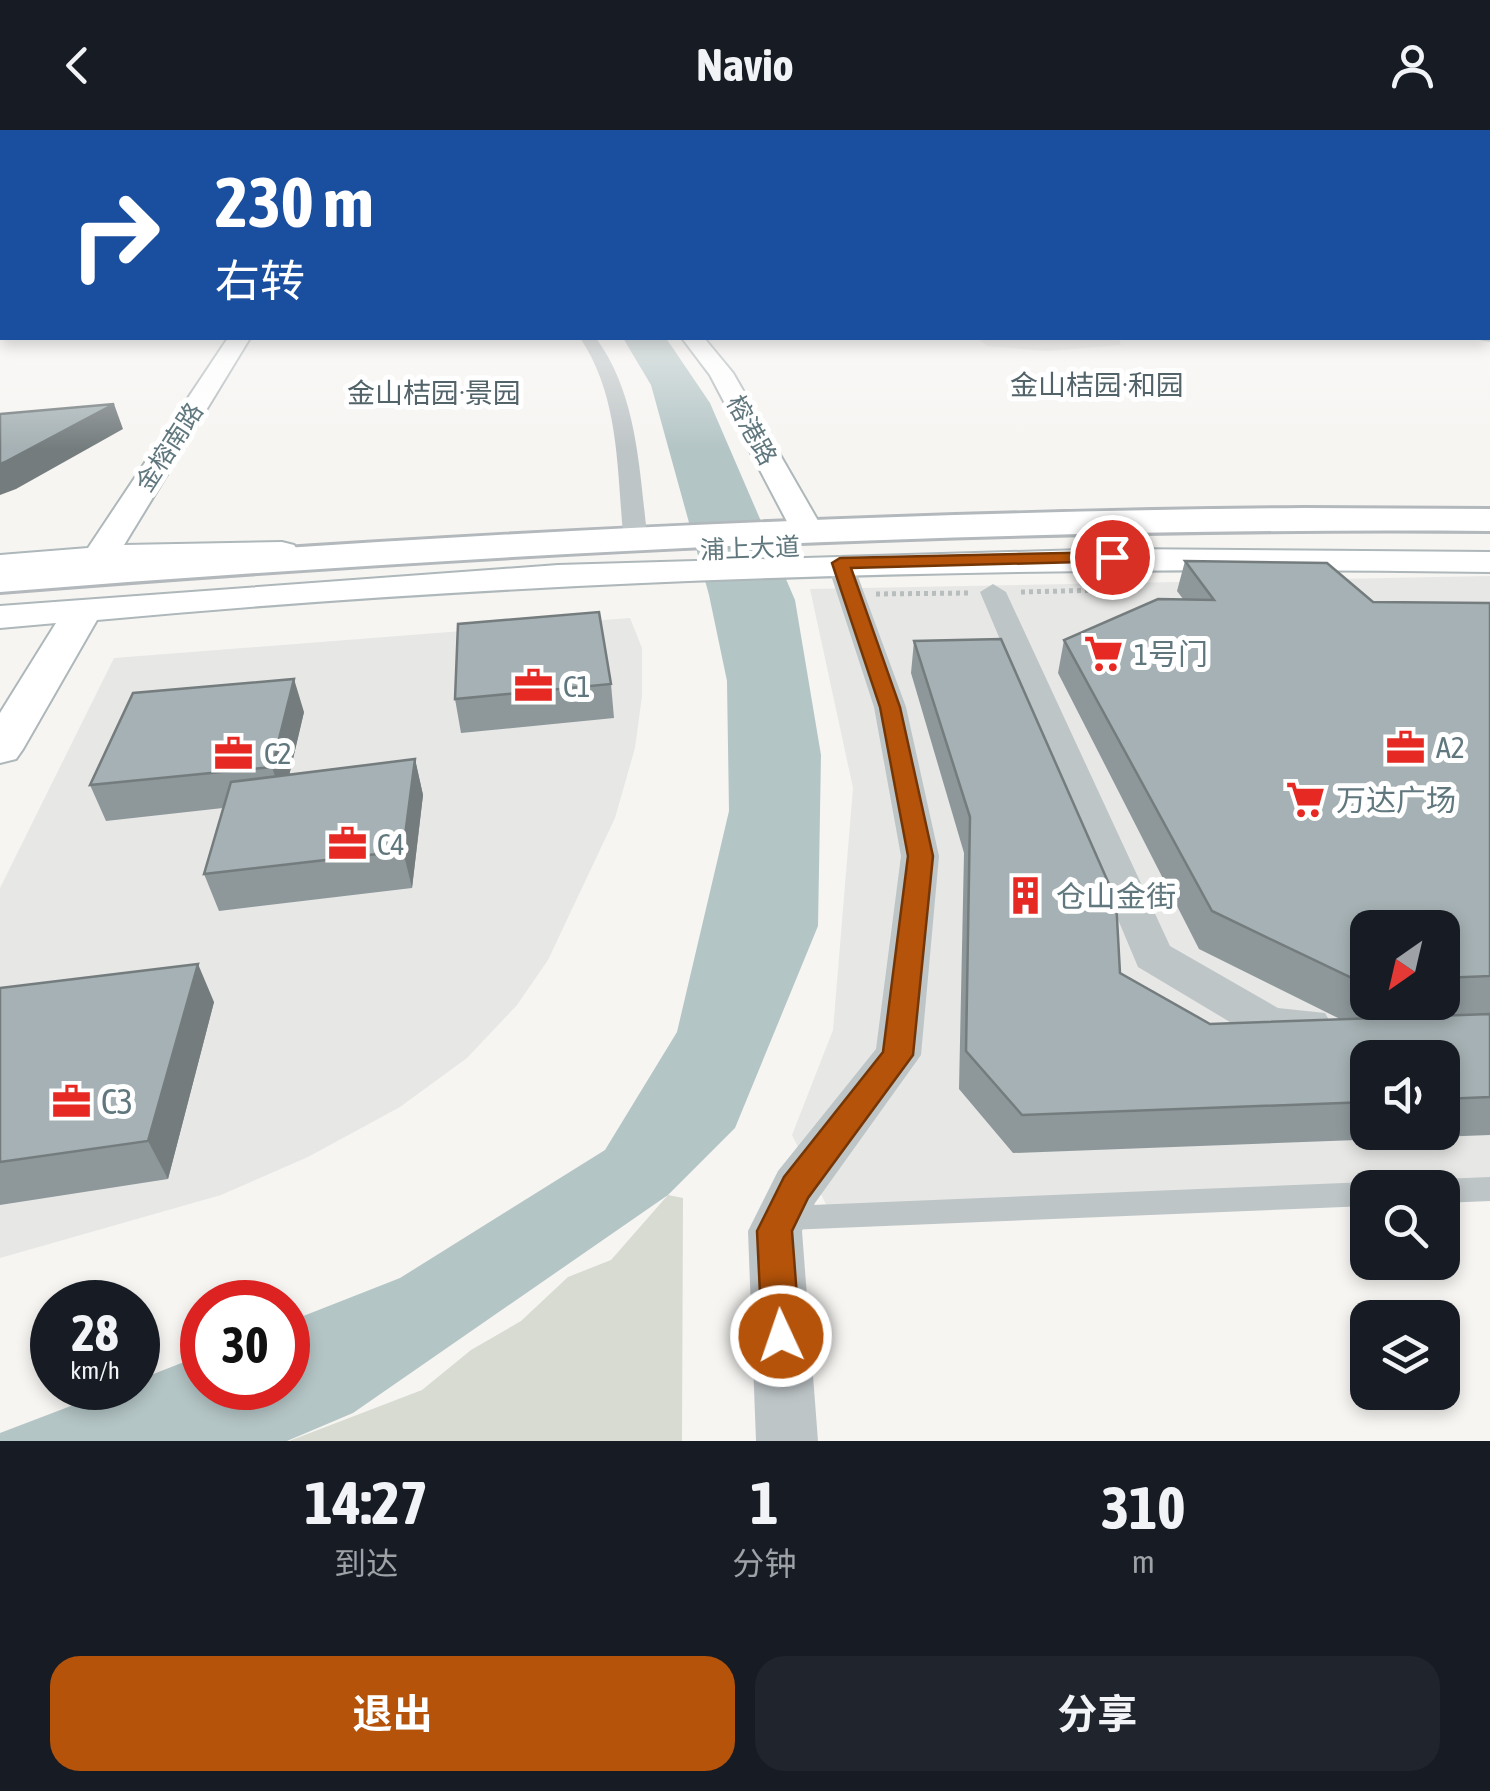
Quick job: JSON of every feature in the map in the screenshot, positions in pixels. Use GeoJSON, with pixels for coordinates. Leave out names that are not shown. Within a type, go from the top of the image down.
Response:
{"type":"FeatureCollection","features":[{"type":"Feature","properties":{"kind":"main road","name":"金榕南路"},"geometry":{"type":"LineString","coordinates":[[99,557],[238,340]]}},
{"type":"Feature","properties":{"kind":"main road"},"geometry":{"type":"LineString","coordinates":[[147,568],[255,340]]}},
{"type":"Feature","properties":{"kind":"main road","name":"榕港路"},"geometry":{"type":"LineString","coordinates":[[695,340],[721,372],[806,526]]}},
{"type":"Feature","properties":{"kind":"main road","name":"浦上大道"},"geometry":{"type":"LineString","coordinates":[[147,568],[345,552],[806,526],[1306,517],[1490,520]]}},
{"type":"Feature","properties":{"kind":"main road","name":"浦上大道"},"geometry":{"type":"LineString","coordinates":[[0,564],[99,557],[147,568],[1157,535],[1490,538]]}},
{"type":"Feature","properties":{"kind":"main road"},"geometry":{"type":"LineString","coordinates":[[0,617],[259,594],[847,579],[1112,557],[1490,562]]}},
{"type":"Feature","properties":{"kind":"main road"},"geometry":{"type":"LineString","coordinates":[[0,580],[147,568]]}},
{"type":"Feature","properties":{"kind":"main road"},"geometry":{"type":"LineString","coordinates":[[0,594],[147,568]]}},
{"type":"Feature","properties":{"kind":"main road"},"geometry":{"type":"LineString","coordinates":[[0,748],[84,609]]}},
{"type":"Feature","properties":{"kind":"street"},"geometry":{"type":"LineString","coordinates":[[589,340],[607,370],[635,534]]}},
{"type":"Feature","properties":{"kind":"street"},"geometry":{"type":"LineString","coordinates":[[788,1441],[775,1231],[796,1187],[898,1055],[920,856],[890,707],[847,579]]}},
{"type":"Feature","properties":{"kind":"street"},"geometry":{"type":"LineString","coordinates":[[993,592],[1154,956],[1271,1025],[1350,1025]]}},
{"type":"Feature","properties":{"kind":"lane"},"geometry":{"type":"LineString","coordinates":[[1460,1191],[1490,1190]]}},
{"type":"Feature","properties":{"kind":"lane"},"geometry":{"type":"LineString","coordinates":[[780,1219],[1350,1195]]}},
{"type":"Feature","properties":{"kind":"path"},"geometry":{"type":"LineString","coordinates":[[847,579],[993,592]]}},
{"type":"Feature","properties":{"kind":"shaded area"},"geometry":{"type":"Polygon","coordinates":[[[624,340],[667,340],[710,403],[795,600],[821,755],[818,926],[735,1128],[668,1195],[353,1413],[287,1441],[0,1441],[0,1433],[60,1410],[160,1410],[160,1371],[180,1364],[180,1410],[310,1410],[310,1313],[400,1278],[605,1150],[677,1032],[729,811],[727,681],[709,595],[651,385],[624,340]]]}},
{"type":"Feature","properties":{"kind":"shaded area"},"geometry":{"type":"Polygon","coordinates":[[[980,340],[1120,340],[1121,345],[1047,351],[987,346],[980,340]]]}},
{"type":"Feature","properties":{"kind":"shaded area"},"geometry":{"type":"Polygon","coordinates":[[[1490,576],[1490,1200],[1460,1192],[1460,1170],[1350,1170],[1350,1189],[837,1227],[792,1135],[833,1030],[853,788],[810,589],[1490,576]]]}},
{"type":"Feature","properties":{"kind":"shaded area"},"geometry":{"type":"Polygon","coordinates":[[[630,618],[642,648],[642,696],[635,748],[615,818],[548,960],[517,1005],[467,1058],[400,1107],[308,1157],[221,1195],[0,1258],[0,888],[114,658],[630,618]]]}},
{"type":"Feature","properties":{"kind":"shaded area"},"geometry":{"type":"Polygon","coordinates":[[[668,1195],[683,1198],[682,1441],[289,1441],[422,1390],[471,1350],[521,1321],[568,1277],[611,1260],[668,1195]]]}},
{"type":"Feature","properties":{"kind":"building"},"geometry":{"type":"Polygon","coordinates":[[[114,404],[5,462],[0,464],[0,414],[114,404]]]}},
{"type":"Feature","properties":{"kind":"building","name":"万达广场"},"geometry":{"type":"Polygon","coordinates":[[[1185,561],[1327,563],[1373,602],[1490,603],[1490,976],[1460,977],[1460,910],[1350,910],[1350,977],[1212,911],[1064,640],[1158,599],[1214,600],[1185,561]]]}},
{"type":"Feature","properties":{"kind":"building"},"geometry":{"type":"Polygon","coordinates":[[[599,612],[611,684],[455,699],[458,624],[599,612]]]}},
{"type":"Feature","properties":{"kind":"building","name":"仓山金街"},"geometry":{"type":"Polygon","coordinates":[[[1001,639],[1116,900],[1120,973],[1210,1024],[1460,1020],[1460,1015],[1490,1014],[1490,1097],[1460,1098],[1460,1040],[1350,1040],[1350,1103],[1022,1115],[966,1051],[970,817],[914,641],[1001,639]]]}},
{"type":"Feature","properties":{"kind":"building"},"geometry":{"type":"Polygon","coordinates":[[[294,679],[272,767],[90,785],[133,693],[294,679]]]}},
{"type":"Feature","properties":{"kind":"building"},"geometry":{"type":"Polygon","coordinates":[[[415,759],[403,851],[204,874],[231,782],[415,759]]]}},
{"type":"Feature","properties":{"kind":"building"},"geometry":{"type":"Polygon","coordinates":[[[198,964],[148,1141],[0,1162],[0,988],[198,964]]]}},
{"type":"Feature","properties":{"kind":"place","name":"1号门"},"geometry":{"type":"Point","coordinates":[1104,654]}},
{"type":"Feature","properties":{"kind":"place","name":"C1"},"geometry":{"type":"Point","coordinates":[533,686]}},
{"type":"Feature","properties":{"kind":"place","name":"A2"},"geometry":{"type":"Point","coordinates":[1406,747]}},
{"type":"Feature","properties":{"kind":"place","name":"C2"},"geometry":{"type":"Point","coordinates":[234,753]}},
{"type":"Feature","properties":{"kind":"place","name":"万达广场"},"geometry":{"type":"Point","coordinates":[1306,800]}},
{"type":"Feature","properties":{"kind":"place","name":"C4"},"geometry":{"type":"Point","coordinates":[347,844]}},
{"type":"Feature","properties":{"kind":"place","name":"仓山金街"},"geometry":{"type":"Point","coordinates":[1026,896]}},
{"type":"Feature","properties":{"kind":"place","name":"C3"},"geometry":{"type":"Point","coordinates":[71,1101]}},
{"type":"Feature","properties":{"kind":"district","name":"金山桔园·和园"},"geometry":{"type":"Point","coordinates":[1097,385]}},
{"type":"Feature","properties":{"kind":"district","name":"金山桔园·景园"},"geometry":{"type":"Point","coordinates":[434,393]}},
{"type":"Feature","properties":{"kind":"route"},"geometry":{"type":"LineString","coordinates":[[781,1336],[775,1231],[796,1187],[898,1055],[920,856],[890,707],[859,607],[840,563],[1112,557]]}}]}
